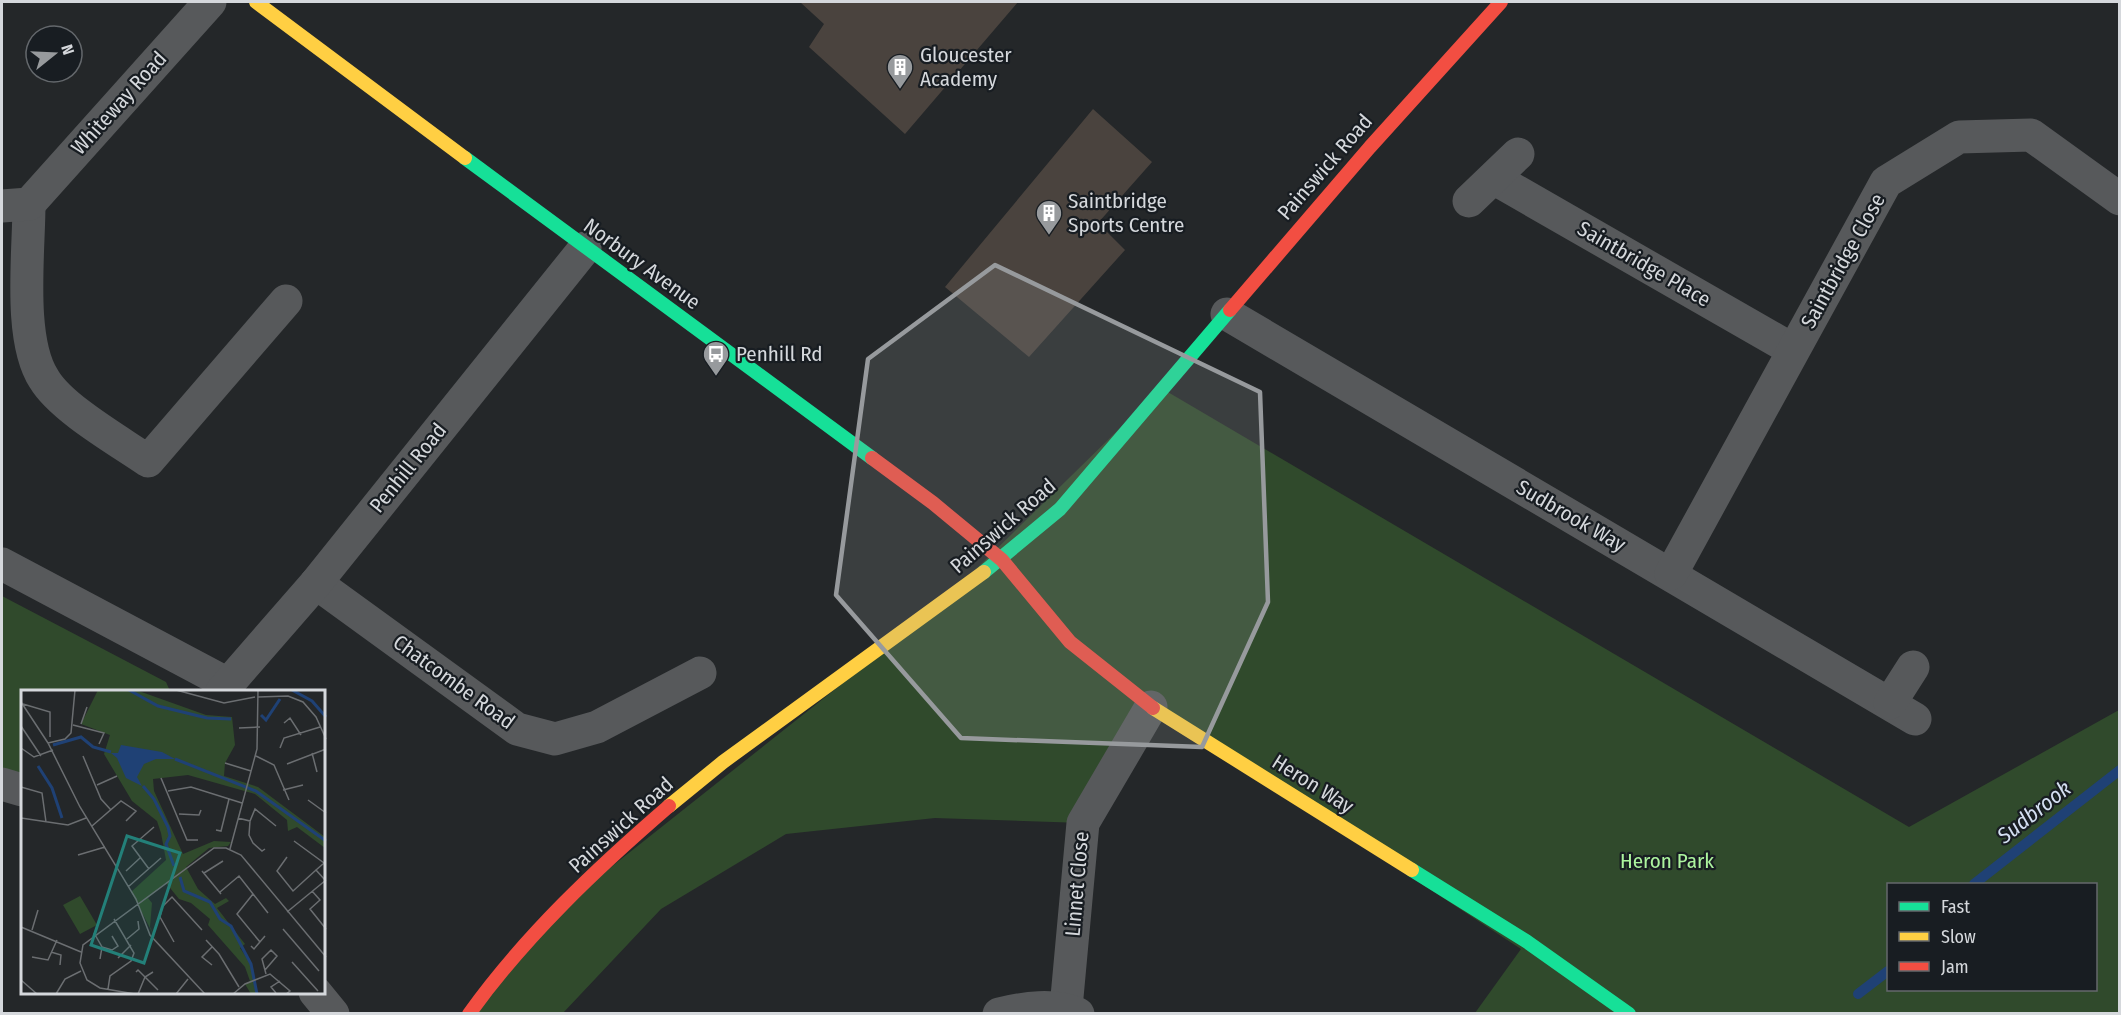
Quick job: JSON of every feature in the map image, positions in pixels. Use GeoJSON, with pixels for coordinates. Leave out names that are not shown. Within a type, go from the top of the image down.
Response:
{"type":"FeatureCollection","features":[{"type":"Feature","properties":{"kind":"street","name":"Whiteway Road"},"geometry":{"type":"LineString","coordinates":[[210,2],[15,205],[28,340],[44,380],[68,404],[148,461],[286,301]]}},
{"type":"Feature","properties":{"kind":"street","name":"Norbury Avenue"},"geometry":{"type":"LineString","coordinates":[[256,2],[933,504],[1002,560]]}},
{"type":"Feature","properties":{"kind":"street","name":"Painswick Road"},"geometry":{"type":"LineString","coordinates":[[469,1014],[511,960],[630,841],[723,763],[1002,560],[1060,509],[1161,388],[1370,147],[1501,2]]}},
{"type":"Feature","properties":{"kind":"street","name":"Saintbridge Close"},"geometry":{"type":"LineString","coordinates":[[1671,574],[1886,182],[1959,137],[2031,135],[2120,199]]}},
{"type":"Feature","properties":{"kind":"street"},"geometry":{"type":"LineString","coordinates":[[1469,201],[1518,154]]}},
{"type":"Feature","properties":{"kind":"street","name":"Saintbridge Place"},"geometry":{"type":"LineString","coordinates":[[1495,178],[1793,350]]}},
{"type":"Feature","properties":{"kind":"street","name":"Penhill Road"},"geometry":{"type":"LineString","coordinates":[[2,564],[225,687],[316,583],[585,248]]}},
{"type":"Feature","properties":{"kind":"street","name":"Sudbrook Way"},"geometry":{"type":"LineString","coordinates":[[1227,314],[1903,711],[1913,667]]}},
{"type":"Feature","properties":{"kind":"street","name":"Heron Way"},"geometry":{"type":"LineString","coordinates":[[1002,560],[1070,642],[1151,707],[1526,941],[1629,1014]]}},
{"type":"Feature","properties":{"kind":"street","name":"Chatcombe Road"},"geometry":{"type":"LineString","coordinates":[[316,583],[517,729],[555,739],[597,727],[700,673]]}},
{"type":"Feature","properties":{"kind":"street","name":"Linnet Close"},"geometry":{"type":"LineString","coordinates":[[999,1014],[1023,1009],[1072,1011],[1083,822],[1151,707]]}},
{"type":"Feature","properties":{"kind":"street"},"geometry":{"type":"LineString","coordinates":[[2,784],[21,790]]}},
{"type":"Feature","properties":{"kind":"street"},"geometry":{"type":"LineString","coordinates":[[316,994],[333,1014]]}},
{"type":"Feature","properties":{"kind":"highlighted area"},"geometry":{"type":"Polygon","coordinates":[[[995,265],[1260,392],[1268,602],[1202,747],[961,738],[836,595],[868,359],[995,265]]]}},
{"type":"Feature","properties":{"kind":"green space","name":"Heron Park"},"geometry":{"type":"Polygon","coordinates":[[[1161,388],[1909,827],[2119,710],[2119,1013],[1475,1013],[1521,949],[1152,707],[1083,823],[935,818],[786,834],[661,909],[563,1013],[469,1014],[567,902],[930,614],[1161,388]]]}},
{"type":"Feature","properties":{"kind":"green space"},"geometry":{"type":"Polygon","coordinates":[[[2,596],[166,682],[170,690],[21,690],[21,777],[2,772],[2,596]]]}},
{"type":"Feature","properties":{"kind":"building","name":"Gloucester Academy"},"geometry":{"type":"Polygon","coordinates":[[[800,2],[1018,2],[905,134],[809,47],[824,24],[800,2]]]}},
{"type":"Feature","properties":{"kind":"building","name":"Saintbridge Sports Centre"},"geometry":{"type":"Polygon","coordinates":[[[1093,109],[1152,162],[1098,223],[1125,250],[1029,357],[945,287],[1093,109]]]}},
{"type":"Feature","properties":{"kind":"waterway","name":"Sudbrook"},"geometry":{"type":"LineString","coordinates":[[1975,883],[2120,770]]}},
{"type":"Feature","properties":{"kind":"waterway","name":"Sudbrook"},"geometry":{"type":"LineString","coordinates":[[1858,994],[1887,972]]}},
{"type":"Feature","properties":{"kind":"traffic: fast"},"geometry":{"type":"LineString","coordinates":[[465,158],[872,458]]}},
{"type":"Feature","properties":{"kind":"traffic: fast"},"geometry":{"type":"LineString","coordinates":[[984,572],[1060,509],[1230,310]]}},
{"type":"Feature","properties":{"kind":"traffic: fast"},"geometry":{"type":"LineString","coordinates":[[1412,870],[1526,941],[1629,1014]]}},
{"type":"Feature","properties":{"kind":"traffic: slow"},"geometry":{"type":"LineString","coordinates":[[256,2],[465,158]]}},
{"type":"Feature","properties":{"kind":"traffic: slow"},"geometry":{"type":"LineString","coordinates":[[669,806],[723,762],[984,572]]}},
{"type":"Feature","properties":{"kind":"traffic: slow"},"geometry":{"type":"LineString","coordinates":[[1153,708],[1412,870]]}},
{"type":"Feature","properties":{"kind":"traffic: jam"},"geometry":{"type":"LineString","coordinates":[[1230,310],[1370,147],[1501,2]]}},
{"type":"Feature","properties":{"kind":"traffic: jam"},"geometry":{"type":"LineString","coordinates":[[872,458],[933,503],[1002,560],[1070,642],[1153,708]]}},
{"type":"Feature","properties":{"kind":"traffic: jam"},"geometry":{"type":"LineString","coordinates":[[469,1014],[538,930],[615,854],[669,806]]}},
{"type":"Feature","properties":{"kind":"place","name":"Gloucester Academy"},"geometry":{"type":"Point","coordinates":[900,90]}},
{"type":"Feature","properties":{"kind":"place","name":"Saintbridge Sports Centre"},"geometry":{"type":"Point","coordinates":[1049,236]}},
{"type":"Feature","properties":{"kind":"place","name":"Penhill Rd"},"geometry":{"type":"Point","coordinates":[716,377]}}]}
